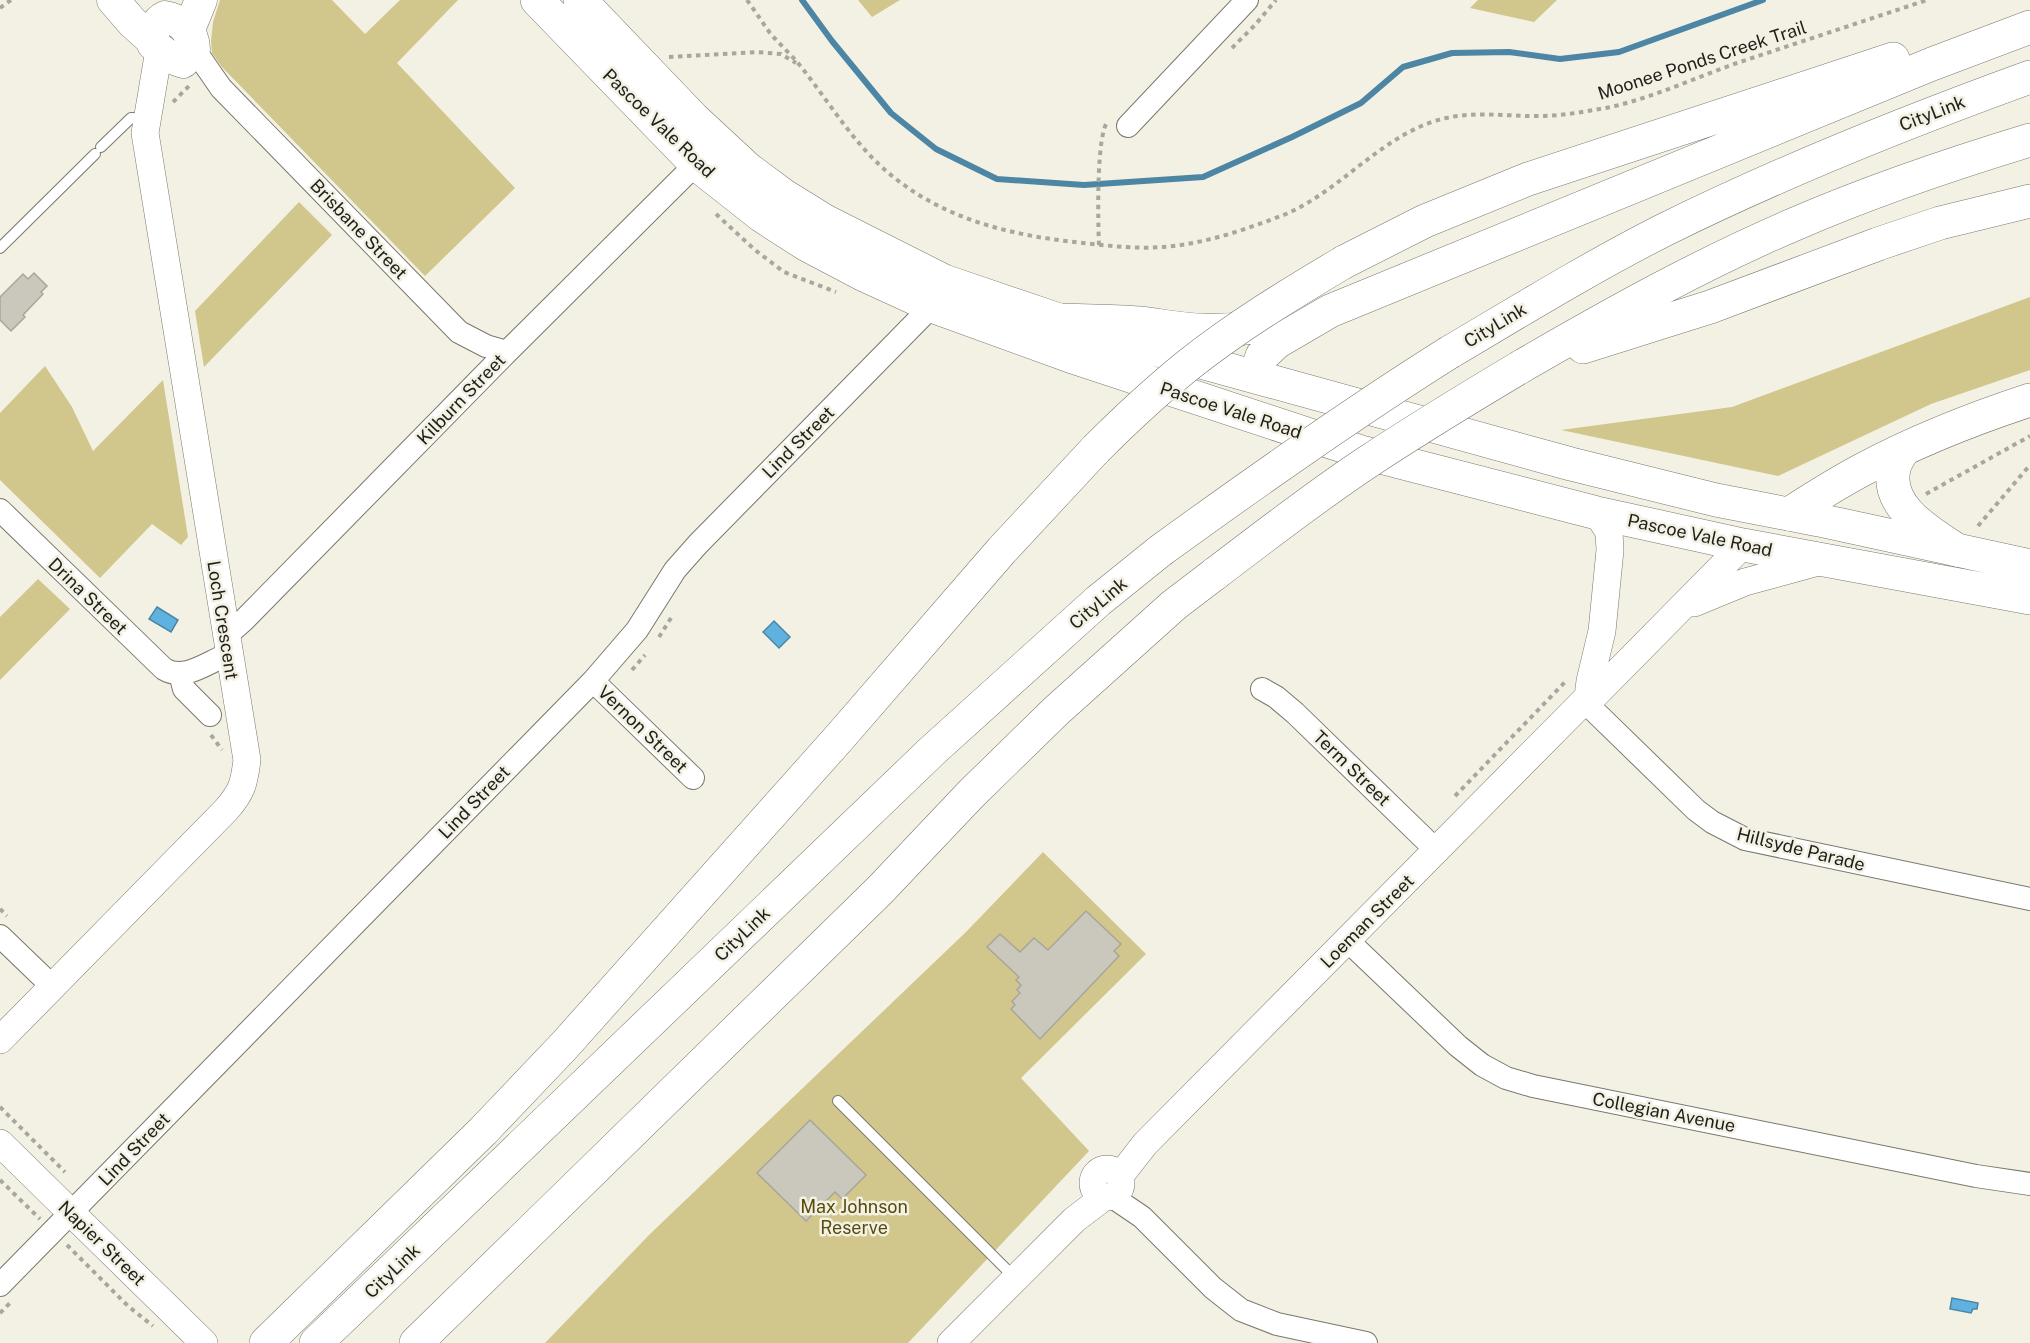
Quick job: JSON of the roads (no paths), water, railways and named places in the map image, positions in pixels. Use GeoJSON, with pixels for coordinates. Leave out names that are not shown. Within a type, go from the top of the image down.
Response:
{"type":"FeatureCollection","features":[{"type":"Feature","properties":{"kind":"main road","name":"Pascoe Vale Road"},"geometry":{"type":"LineString","coordinates":[[537,0],[696,164],[762,216],[862,274],[932,306],[1070,356],[1361,452],[1597,513],[1743,545],[2030,597]]}},
{"type":"Feature","properties":{"kind":"main road","name":"Pascoe Vale Road"},"geometry":{"type":"LineString","coordinates":[[580,0],[693,118],[748,169],[783,195],[825,220],[944,281],[1136,344],[1571,464],[1716,500],[1789,514],[1967,538],[2030,566]]}},
{"type":"Feature","properties":{"kind":"main road"},"geometry":{"type":"LineString","coordinates":[[266,1343],[483,1131],[564,1046],[1095,449],[1142,404],[1189,365],[1282,299],[1344,262],[1425,221],[1528,179],[1953,40],[2030,20]]}},
{"type":"Feature","properties":{"kind":"main road"},"geometry":{"type":"LineString","coordinates":[[1264,421],[1255,376],[1262,356],[1277,342],[1330,311],[1878,86],[2030,27]]}},
{"type":"Feature","properties":{"kind":"main road","name":"CityLink"},"geometry":{"type":"LineString","coordinates":[[316,1343],[932,751],[1080,617],[1160,551],[1363,407],[1562,285],[1665,230],[1877,134],[2030,77]]}},
{"type":"Feature","properties":{"kind":"main road"},"geometry":{"type":"LineString","coordinates":[[416,1343],[880,890],[971,794],[1056,711],[1174,605],[1290,517],[1367,462],[1446,412],[1602,320],[1694,272],[1795,224],[1898,183],[2030,140]]}},
{"type":"Feature","properties":{"kind":"main road"},"geometry":{"type":"LineString","coordinates":[[1522,366],[1710,307],[1940,223],[2030,201]]}},
{"type":"Feature","properties":{"kind":"main road"},"geometry":{"type":"LineString","coordinates":[[1059,320],[1130,323],[1226,332],[1330,311]]}},
{"type":"Feature","properties":{"kind":"main road"},"geometry":{"type":"LineString","coordinates":[[1743,545],[1859,471],[1904,448],[2030,400]]}},
{"type":"Feature","properties":{"kind":"main road"},"geometry":{"type":"LineString","coordinates":[[1904,448],[1895,464],[1893,477],[1895,497],[1908,513],[1934,535],[1967,538]]}},
{"type":"Feature","properties":{"kind":"street"},"geometry":{"type":"LineString","coordinates":[[1128,126],[1247,0]]}},
{"type":"Feature","properties":{"kind":"street"},"geometry":{"type":"LineString","coordinates":[[155,110],[173,77],[166,28]]}},
{"type":"Feature","properties":{"kind":"street","name":"Brisbane Street"},"geometry":{"type":"LineString","coordinates":[[166,28],[221,88],[459,332],[486,346],[507,352]]}},
{"type":"Feature","properties":{"kind":"street","name":"Loch Crescent"},"geometry":{"type":"LineString","coordinates":[[0,1040],[239,795],[245,777],[247,760],[147,151],[145,133],[155,110]]}},
{"type":"Feature","properties":{"kind":"street","name":"Kilburn Street"},"geometry":{"type":"LineString","coordinates":[[227,644],[236,628],[507,352],[696,164]]}},
{"type":"Feature","properties":{"kind":"street","name":"Lind Street"},"geometry":{"type":"LineString","coordinates":[[0,1285],[69,1221],[593,681],[637,630],[675,570],[698,544],[932,306]]}},
{"type":"Feature","properties":{"kind":"street","name":"Drina Street"},"geometry":{"type":"LineString","coordinates":[[0,510],[155,662],[168,672],[180,674]]}},
{"type":"Feature","properties":{"kind":"street"},"geometry":{"type":"LineString","coordinates":[[1586,699],[1602,630],[1610,550],[1609,532],[1597,513]]}},
{"type":"Feature","properties":{"kind":"street","name":"Loeman Street"},"geometry":{"type":"LineString","coordinates":[[951,1343],[1110,1186],[1145,1144],[1586,699],[1596,694],[1743,545]]}},
{"type":"Feature","properties":{"kind":"street"},"geometry":{"type":"LineString","coordinates":[[1682,608],[1745,582],[1823,560]]}},
{"type":"Feature","properties":{"kind":"street"},"geometry":{"type":"LineString","coordinates":[[210,716],[184,689],[180,674],[188,672],[227,644]]}},
{"type":"Feature","properties":{"kind":"street","name":"Vernon Street"},"geometry":{"type":"LineString","coordinates":[[593,681],[693,778]]}},
{"type":"Feature","properties":{"kind":"street","name":"Term Street"},"geometry":{"type":"LineString","coordinates":[[1262,689],[1295,713],[1437,851]]}},
{"type":"Feature","properties":{"kind":"street","name":"Hillsyde Parade"},"geometry":{"type":"LineString","coordinates":[[1586,699],[1696,810],[1712,822],[1745,839],[2030,899]]}},
{"type":"Feature","properties":{"kind":"street"},"geometry":{"type":"LineString","coordinates":[[0,936],[52,987]]}},
{"type":"Feature","properties":{"kind":"street","name":"Collegian Avenue"},"geometry":{"type":"LineString","coordinates":[[1348,940],[1458,1046],[1482,1065],[1506,1078],[1533,1086],[1976,1176],[2030,1184]]}},
{"type":"Feature","properties":{"kind":"street","name":"Napier Street"},"geometry":{"type":"LineString","coordinates":[[0,1143],[69,1221],[196,1335]]}},
{"type":"Feature","properties":{"kind":"street"},"geometry":{"type":"LineString","coordinates":[[1110,1186],[1214,1288],[1242,1310],[1277,1324],[1366,1343]]}},
{"type":"Feature","properties":{"kind":"lane"},"geometry":{"type":"LineString","coordinates":[[0,248],[131,118],[155,110]]}},
{"type":"Feature","properties":{"kind":"lane"},"geometry":{"type":"LineString","coordinates":[[838,1101],[1015,1278]]}},
{"type":"Feature","properties":{"kind":"water"},"geometry":{"type":"Polygon","coordinates":[[[157,607],[178,620],[171,632],[149,619],[157,607]]]}},
{"type":"Feature","properties":{"kind":"water"},"geometry":{"type":"Polygon","coordinates":[[[774,621],[790,637],[779,648],[763,632],[774,621]]]}},
{"type":"Feature","properties":{"kind":"water"},"geometry":{"type":"Polygon","coordinates":[[[1952,1298],[1978,1303],[1977,1309],[1973,1309],[1971,1313],[1950,1309],[1952,1298]]]}},
{"type":"Feature","properties":{"kind":"waterway"},"geometry":{"type":"LineString","coordinates":[[802,0],[832,41],[891,113],[936,149],[997,179],[1084,185],[1203,177],[1361,103],[1403,67],[1452,53],[1509,52],[1560,59],[1619,52],[1763,0]]}},
{"type":"Feature","properties":{"kind":"park label","name":"Max Johnson Reserve"},"geometry":{"type":"Point","coordinates":[854,1216]}}]}
